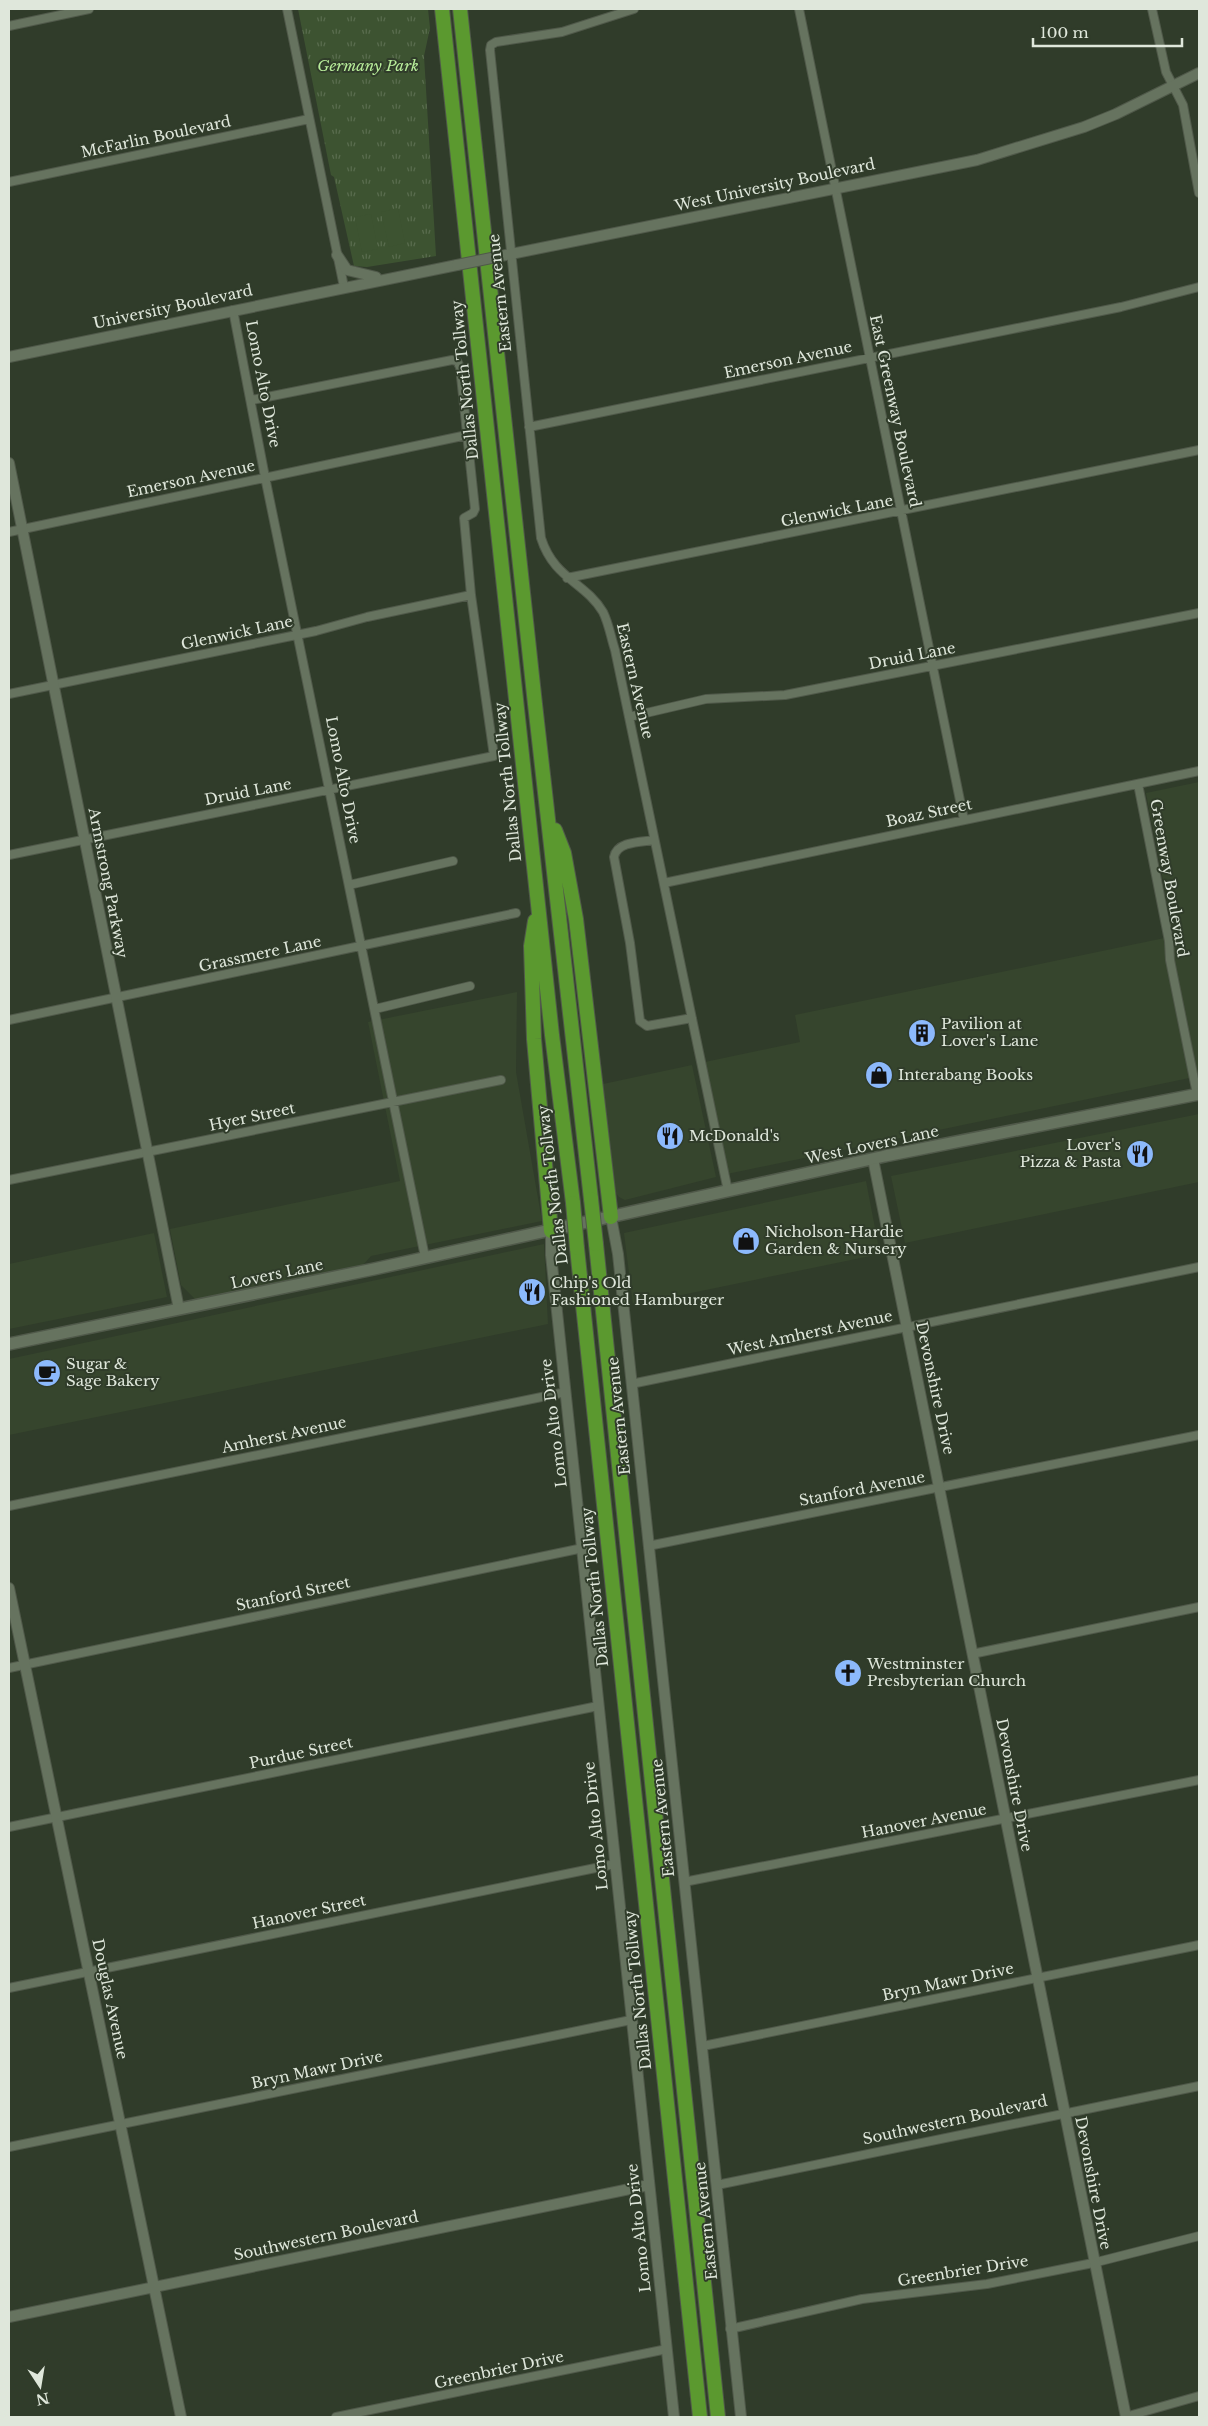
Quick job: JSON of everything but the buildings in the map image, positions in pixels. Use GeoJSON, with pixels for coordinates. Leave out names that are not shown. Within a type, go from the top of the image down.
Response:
{"type":"FeatureCollection","features":[{"type":"Feature","properties":{"kind":"highway","name":"Dallas North Tollway"},"geometry":{"type":"LineString","coordinates":[[442,9],[538,901],[573,1203],[700,2417]]}},
{"type":"Feature","properties":{"kind":"highway"},"geometry":{"type":"LineString","coordinates":[[460,9],[596,1244],[718,2417]]}},
{"type":"Feature","properties":{"kind":"highway"},"geometry":{"type":"LineString","coordinates":[[547,810],[564,853],[576,919],[611,1217]]}},
{"type":"Feature","properties":{"kind":"highway"},"geometry":{"type":"LineString","coordinates":[[538,901],[531,946],[534,1039],[552,1231]]}},
{"type":"Feature","properties":{"kind":"main road","name":"West Lovers Lane"},"geometry":{"type":"LineString","coordinates":[[552,1231],[873,1159],[1198,1094]]}},
{"type":"Feature","properties":{"kind":"main road","name":"Lovers Lane"},"geometry":{"type":"LineString","coordinates":[[9,1344],[552,1231]]}},
{"type":"Feature","properties":{"kind":"street"},"geometry":{"type":"LineString","coordinates":[[9,26],[89,9]]}},
{"type":"Feature","properties":{"kind":"street"},"geometry":{"type":"LineString","coordinates":[[287,9],[344,287]]}},
{"type":"Feature","properties":{"kind":"street","name":"Eastern Avenue"},"geometry":{"type":"LineString","coordinates":[[634,9],[562,32],[492,45],[490,50],[506,255],[529,427],[541,538],[545,552],[552,563],[595,602],[603,613],[615,650],[728,1191]]}},
{"type":"Feature","properties":{"kind":"street","name":"East Greenway Boulevard"},"geometry":{"type":"LineString","coordinates":[[799,9],[964,820]]}},
{"type":"Feature","properties":{"kind":"street"},"geometry":{"type":"LineString","coordinates":[[1152,9],[1166,72],[1182,106],[1199,193]]}},
{"type":"Feature","properties":{"kind":"street","name":"West University Boulevard"},"geometry":{"type":"LineString","coordinates":[[344,287],[976,160],[1084,127],[1173,87],[1199,73]]}},
{"type":"Feature","properties":{"kind":"street","name":"McFarlin Boulevard"},"geometry":{"type":"LineString","coordinates":[[9,182],[309,119]]}},
{"type":"Feature","properties":{"kind":"street"},"geometry":{"type":"LineString","coordinates":[[337,255],[347,270],[355,274],[387,278]]}},
{"type":"Feature","properties":{"kind":"street","name":"University Boulevard"},"geometry":{"type":"LineString","coordinates":[[9,357],[344,287]]}},
{"type":"Feature","properties":{"kind":"street","name":"Emerson Avenue"},"geometry":{"type":"LineString","coordinates":[[529,427],[1121,307],[1199,288]]}},
{"type":"Feature","properties":{"kind":"street","name":"Lomo Alto Drive"},"geometry":{"type":"LineString","coordinates":[[234,310],[265,477],[425,1257]]}},
{"type":"Feature","properties":{"kind":"street"},"geometry":{"type":"LineString","coordinates":[[252,400],[452,360],[457,361],[460,366],[475,509],[473,513],[464,518],[471,595]]}},
{"type":"Feature","properties":{"kind":"street","name":"Emerson Avenue"},"geometry":{"type":"LineString","coordinates":[[9,532],[467,435]]}},
{"type":"Feature","properties":{"kind":"street","name":"Glenwick Lane"},"geometry":{"type":"LineString","coordinates":[[568,578],[902,512],[1199,450]]}},
{"type":"Feature","properties":{"kind":"street","name":"Armstrong Parkway"},"geometry":{"type":"LineString","coordinates":[[9,463],[52,685],[179,1310]]}},
{"type":"Feature","properties":{"kind":"street","name":"Glenwick Lane"},"geometry":{"type":"LineString","coordinates":[[9,694],[298,635],[367,617],[471,595]]}},
{"type":"Feature","properties":{"kind":"street","name":"Druid Lane"},"geometry":{"type":"LineString","coordinates":[[9,855],[494,756],[471,595]]}},
{"type":"Feature","properties":{"kind":"street","name":"Druid Lane"},"geometry":{"type":"LineString","coordinates":[[629,717],[706,699],[785,694],[1199,613]]}},
{"type":"Feature","properties":{"kind":"street","name":"Boaz Street"},"geometry":{"type":"LineString","coordinates":[[664,883],[1199,771]]}},
{"type":"Feature","properties":{"kind":"street","name":"Greenway Boulevard"},"geometry":{"type":"LineString","coordinates":[[1138,784],[1169,941],[1170,960],[1198,1094]]}},
{"type":"Feature","properties":{"kind":"street"},"geometry":{"type":"LineString","coordinates":[[654,840],[624,845],[617,849],[614,857],[630,943],[640,1022],[646,1026],[692,1018]]}},
{"type":"Feature","properties":{"kind":"street"},"geometry":{"type":"LineString","coordinates":[[349,886],[453,861]]}},
{"type":"Feature","properties":{"kind":"street","name":"Grassmere Lane"},"geometry":{"type":"LineString","coordinates":[[9,1020],[516,913]]}},
{"type":"Feature","properties":{"kind":"street"},"geometry":{"type":"LineString","coordinates":[[375,1009],[470,986]]}},
{"type":"Feature","properties":{"kind":"street","name":"Hyer Street"},"geometry":{"type":"LineString","coordinates":[[9,1180],[501,1080]]}},
{"type":"Feature","properties":{"kind":"street","name":"Devonshire Drive"},"geometry":{"type":"LineString","coordinates":[[873,1159],[1038,1978],[1093,2263],[1126,2417]]}},
{"type":"Feature","properties":{"kind":"street","name":"Eastern Avenue"},"geometry":{"type":"LineString","coordinates":[[611,1217],[618,1254],[703,2046],[730,2329],[741,2417]]}},
{"type":"Feature","properties":{"kind":"street","name":"Lomo Alto Drive"},"geometry":{"type":"LineString","coordinates":[[552,1231],[551,1255],[674,2417]]}},
{"type":"Feature","properties":{"kind":"street","name":"West Amherst Avenue"},"geometry":{"type":"LineString","coordinates":[[631,1384],[907,1326],[1199,1268]]}},
{"type":"Feature","properties":{"kind":"street","name":"Amherst Avenue"},"geometry":{"type":"LineString","coordinates":[[9,1506],[566,1392]]}},
{"type":"Feature","properties":{"kind":"street","name":"Stanford Avenue"},"geometry":{"type":"LineString","coordinates":[[648,1546],[1199,1435]]}},
{"type":"Feature","properties":{"kind":"street","name":"Stanford Street"},"geometry":{"type":"LineString","coordinates":[[9,1668],[583,1548]]}},
{"type":"Feature","properties":{"kind":"street","name":"Douglas Avenue"},"geometry":{"type":"LineString","coordinates":[[9,1588],[180,2417]]}},
{"type":"Feature","properties":{"kind":"street"},"geometry":{"type":"LineString","coordinates":[[972,1654],[1199,1608]]}},
{"type":"Feature","properties":{"kind":"street","name":"Purdue Street"},"geometry":{"type":"LineString","coordinates":[[9,1827],[598,1706]]}},
{"type":"Feature","properties":{"kind":"street","name":"Hanover Avenue"},"geometry":{"type":"LineString","coordinates":[[684,1882],[1199,1780]]}},
{"type":"Feature","properties":{"kind":"street","name":"Hanover Street"},"geometry":{"type":"LineString","coordinates":[[9,1988],[615,1864]]}},
{"type":"Feature","properties":{"kind":"street","name":"Bryn Mawr Drive"},"geometry":{"type":"LineString","coordinates":[[703,2046],[1199,1945]]}},
{"type":"Feature","properties":{"kind":"street","name":"Bryn Mawr Drive"},"geometry":{"type":"LineString","coordinates":[[9,2147],[631,2020]]}},
{"type":"Feature","properties":{"kind":"street","name":"Southwestern Boulevard"},"geometry":{"type":"LineString","coordinates":[[717,2184],[1199,2086]]}},
{"type":"Feature","properties":{"kind":"street","name":"Southwestern Boulevard"},"geometry":{"type":"LineString","coordinates":[[9,2317],[650,2185]]}},
{"type":"Feature","properties":{"kind":"street","name":"Greenbrier Drive"},"geometry":{"type":"LineString","coordinates":[[730,2329],[830,2305],[987,2284],[1093,2263],[1199,2236]]}},
{"type":"Feature","properties":{"kind":"street","name":"Greenbrier Drive"},"geometry":{"type":"LineString","coordinates":[[336,2417],[667,2349]]}},
{"type":"Feature","properties":{"kind":"street"},"geometry":{"type":"LineString","coordinates":[[1126,2417],[1199,2396]]}},
{"type":"Feature","properties":{"kind":"shaded area"},"geometry":{"type":"Polygon","coordinates":[[[1199,782],[1199,1076],[727,1174],[705,1062],[800,1042],[795,1015],[1174,936],[1146,793],[1199,782]]]}},
{"type":"Feature","properties":{"kind":"shaded area"},"geometry":{"type":"Polygon","coordinates":[[[517,992],[516,1072],[542,1221],[371,1256],[363,1265],[196,1300],[181,1285],[170,1229],[400,1181],[368,1022],[517,992]]]}},
{"type":"Feature","properties":{"kind":"shaded area"},"geometry":{"type":"Polygon","coordinates":[[[692,1065],[716,1177],[625,1200],[619,1197],[616,1193],[603,1084],[692,1065]]]}},
{"type":"Feature","properties":{"kind":"shaded area"},"geometry":{"type":"Polygon","coordinates":[[[1199,1114],[1199,1182],[905,1243],[891,1176],[1199,1114]]]}},
{"type":"Feature","properties":{"kind":"shaded area"},"geometry":{"type":"Polygon","coordinates":[[[866,1181],[880,1254],[633,1305],[624,1233],[866,1181]]]}},
{"type":"Feature","properties":{"kind":"shaded area"},"geometry":{"type":"Polygon","coordinates":[[[154,1233],[167,1297],[9,1329],[9,1264],[154,1233]]]}},
{"type":"Feature","properties":{"kind":"shaded area"},"geometry":{"type":"Polygon","coordinates":[[[544,1244],[548,1324],[9,1435],[9,1359],[544,1244]]]}},
{"type":"Feature","properties":{"kind":"green space","name":"Germany Park"},"geometry":{"type":"Polygon","coordinates":[[[298,9],[428,9],[430,28],[424,56],[436,256],[367,267],[354,266],[334,177],[331,175],[298,9]]]}},
{"type":"Feature","properties":{"kind":"green space"},"geometry":{"type":"Polygon","coordinates":[[[398,208],[405,243],[389,247],[381,212],[398,208]]]}},
{"type":"Feature","properties":{"kind":"green space"},"geometry":{"type":"Polygon","coordinates":[[[371,214],[378,249],[362,252],[355,217],[371,214]]]}},
{"type":"Feature","properties":{"kind":"place","name":"Pavilion at Lover's Lane"},"geometry":{"type":"Point","coordinates":[922,1033]}},
{"type":"Feature","properties":{"kind":"place","name":"Interabang Books"},"geometry":{"type":"Point","coordinates":[879,1075]}},
{"type":"Feature","properties":{"kind":"place","name":"McDonald's"},"geometry":{"type":"Point","coordinates":[670,1136]}},
{"type":"Feature","properties":{"kind":"place","name":"Lover's Pizza & Pasta"},"geometry":{"type":"Point","coordinates":[1140,1154]}},
{"type":"Feature","properties":{"kind":"place","name":"Nicholson-Hardie Garden & Nursery"},"geometry":{"type":"Point","coordinates":[746,1241]}},
{"type":"Feature","properties":{"kind":"place","name":"Chip's Old Fashioned Hamburger"},"geometry":{"type":"Point","coordinates":[532,1292]}},
{"type":"Feature","properties":{"kind":"place","name":"Sugar & Sage Bakery"},"geometry":{"type":"Point","coordinates":[47,1373]}},
{"type":"Feature","properties":{"kind":"place","name":"Westminster Presbyterian Church"},"geometry":{"type":"Point","coordinates":[848,1673]}}]}
